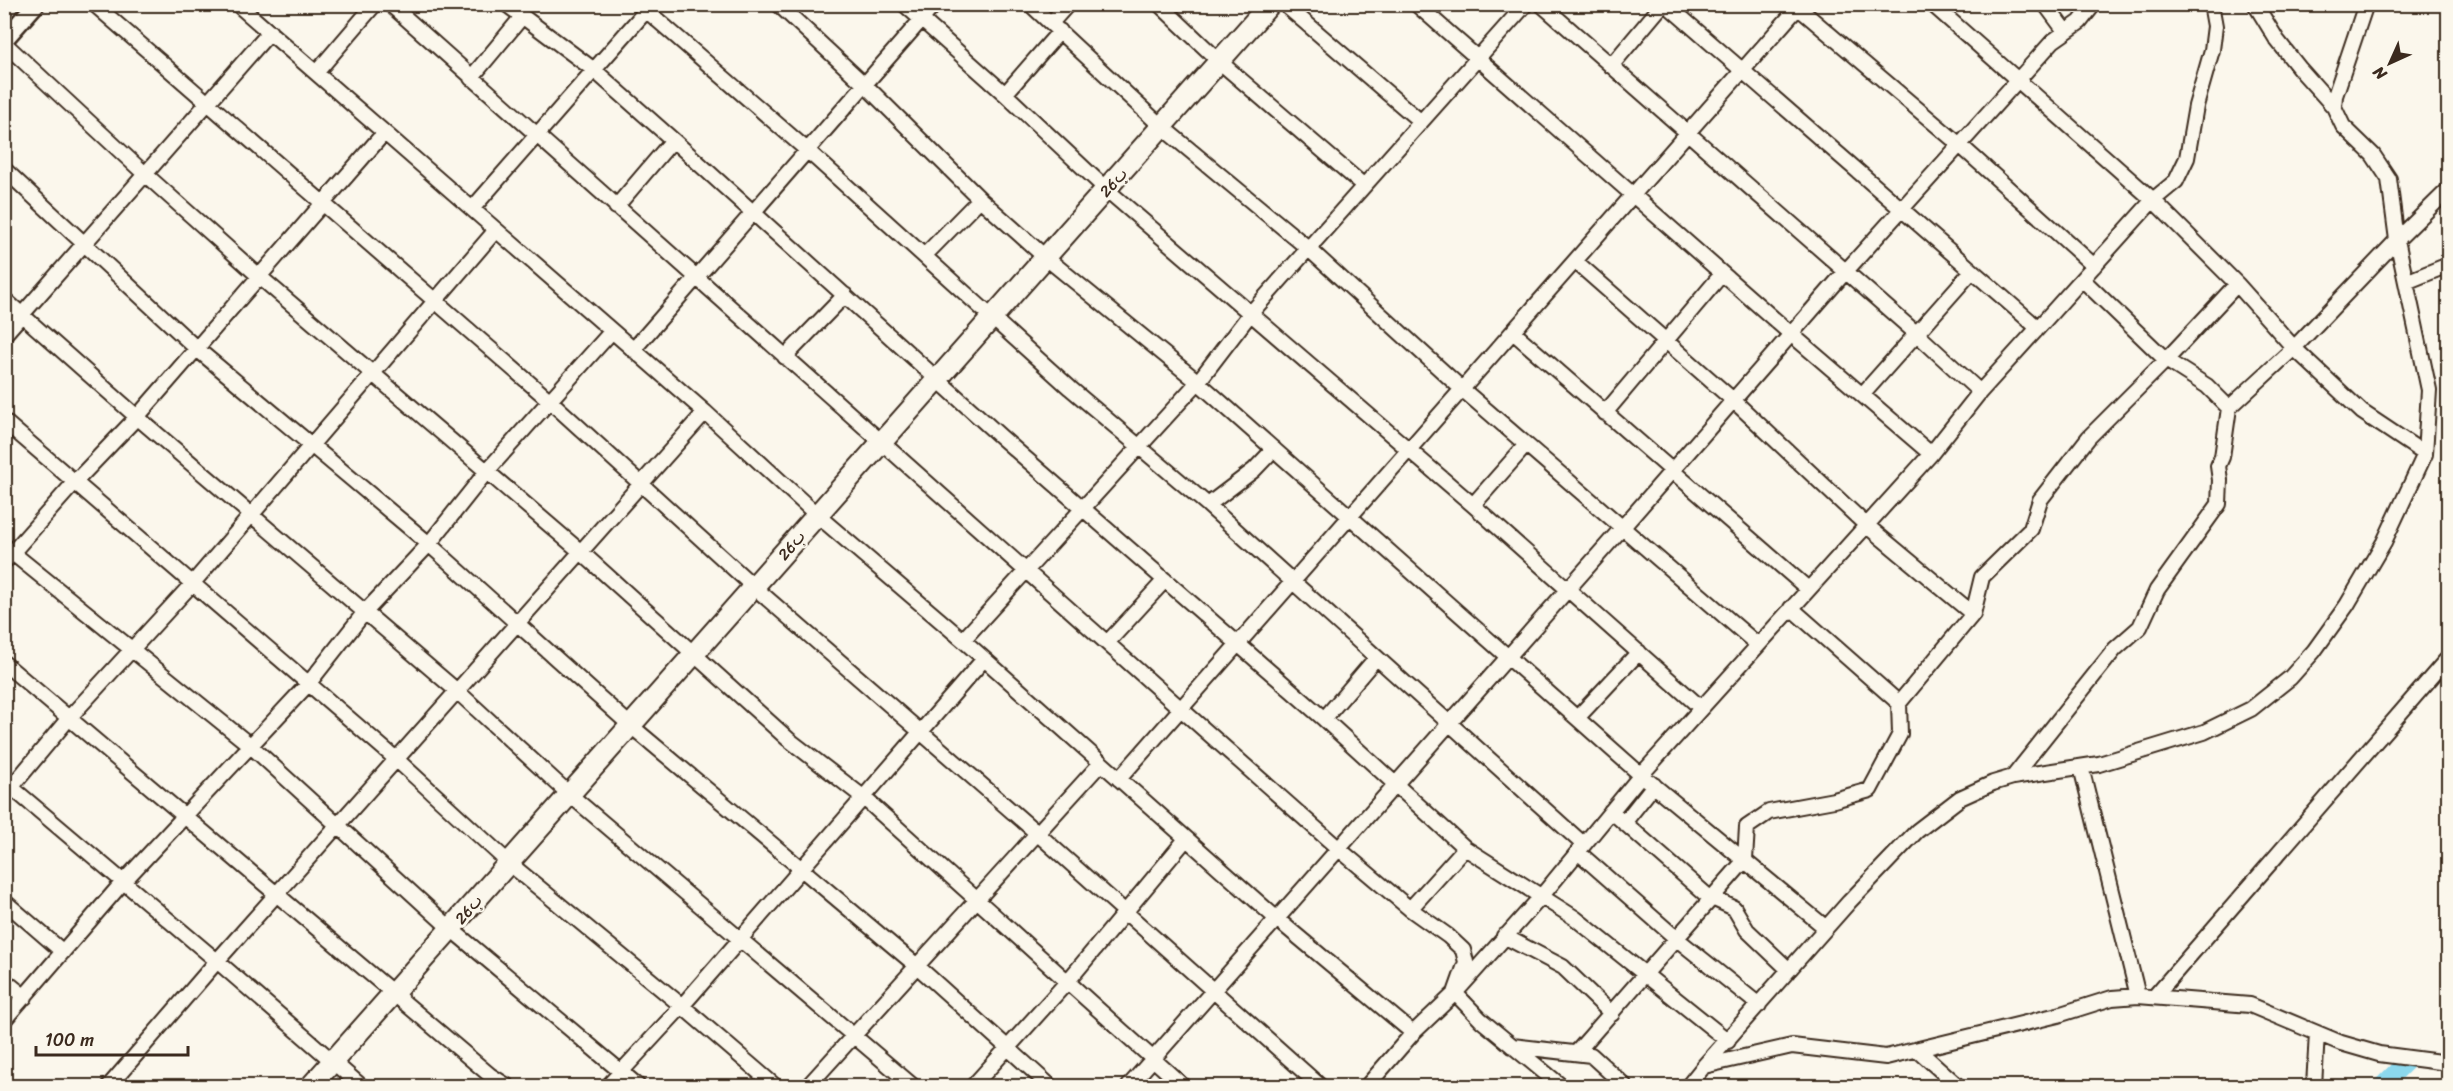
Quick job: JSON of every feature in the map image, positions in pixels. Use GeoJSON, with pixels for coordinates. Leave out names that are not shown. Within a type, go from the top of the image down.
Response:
{"type":"FeatureCollection","features":[{"type":"Feature","properties":{"kind":"highway","name":"26ب"},"geometry":{"type":"LineString","coordinates":[[311,1086],[1270,4]]}},
{"type":"Feature","properties":{"kind":"main road"},"geometry":{"type":"LineString","coordinates":[[4,42],[36,4]]}},
{"type":"Feature","properties":{"kind":"street"},"geometry":{"type":"LineString","coordinates":[[94,4],[549,400],[754,587],[1038,834],[1320,1086]]}},
{"type":"Feature","properties":{"kind":"street"},"geometry":{"type":"LineString","coordinates":[[237,4],[705,412],[818,515],[963,640],[1278,920],[1413,1033]]}},
{"type":"Feature","properties":{"kind":"street"},"geometry":{"type":"LineString","coordinates":[[316,73],[375,4]]}},
{"type":"Feature","properties":{"kind":"street"},"geometry":{"type":"LineString","coordinates":[[390,4],[1339,849],[1410,909],[1448,936],[1463,950],[1466,962],[1455,993]]}},
{"type":"Feature","properties":{"kind":"street"},"geometry":{"type":"LineString","coordinates":[[506,4],[521,18],[594,70],[755,212],[1082,509],[1324,719],[1465,848],[1540,898],[1575,918],[1728,1041]]}},
{"type":"Feature","properties":{"kind":"street"},"geometry":{"type":"LineString","coordinates":[[904,4],[1005,94],[1107,190],[1473,505],[1701,708]]}},
{"type":"Feature","properties":{"kind":"street"},"geometry":{"type":"LineString","coordinates":[[633,350],[866,86],[935,4]]}},
{"type":"Feature","properties":{"kind":"street"},"geometry":{"type":"LineString","coordinates":[[1030,4],[1162,127],[1309,249],[1462,389],[1758,645]]}},
{"type":"Feature","properties":{"kind":"street"},"geometry":{"type":"LineString","coordinates":[[1005,94],[1055,27],[1068,4]]}},
{"type":"Feature","properties":{"kind":"street"},"geometry":{"type":"LineString","coordinates":[[1159,4],[1220,62],[1364,186]]}},
{"type":"Feature","properties":{"kind":"street"},"geometry":{"type":"LineString","coordinates":[[1284,4],[1421,122]]}},
{"type":"Feature","properties":{"kind":"street"},"geometry":{"type":"LineString","coordinates":[[1416,4],[1722,274],[1931,454]]}},
{"type":"Feature","properties":{"kind":"street"},"geometry":{"type":"LineString","coordinates":[[963,640],[1198,382],[1250,314],[1526,4]]}},
{"type":"Feature","properties":{"kind":"street"},"geometry":{"type":"LineString","coordinates":[[1541,4],[1846,271],[1980,392]]}},
{"type":"Feature","properties":{"kind":"street"},"geometry":{"type":"LineString","coordinates":[[1611,66],[1664,4],[2038,328]]}},
{"type":"Feature","properties":{"kind":"street"},"geometry":{"type":"LineString","coordinates":[[1932,4],[2153,200],[2237,284],[2294,348],[2362,412],[2425,454]]}},
{"type":"Feature","properties":{"kind":"street"},"geometry":{"type":"LineString","coordinates":[[2045,4],[2065,31]]}},
{"type":"Feature","properties":{"kind":"street"},"geometry":{"type":"LineString","coordinates":[[1129,1086],[1278,920],[1846,271],[2018,81],[2065,31],[2080,22],[2094,4]]}},
{"type":"Feature","properties":{"kind":"street"},"geometry":{"type":"LineString","coordinates":[[1367,1086],[1413,1033],[1455,993],[1540,898],[1641,775],[1931,454],[1980,392],[2153,200],[2176,181],[2187,158],[2196,106],[2212,50],[2215,26],[2211,4]]}},
{"type":"Feature","properties":{"kind":"street"},"geometry":{"type":"LineString","coordinates":[[1688,1086],[1788,970],[1917,831],[1960,798],[2013,777],[2099,764],[2204,732],[2251,710],[2290,678],[2314,651],[2347,605],[2384,542],[2425,454],[2429,390],[2397,240],[2389,179],[2365,146],[2343,126],[2334,107],[2277,40],[2255,4]]}},
{"type":"Feature","properties":{"kind":"street"},"geometry":{"type":"LineString","coordinates":[[2334,107],[2335,96],[2366,4]]}},
{"type":"Feature","properties":{"kind":"street"},"geometry":{"type":"LineString","coordinates":[[472,209],[594,70],[646,6],[925,255],[991,317],[1293,581],[1449,723],[1677,939],[1759,1005]]}},
{"type":"Feature","properties":{"kind":"street"},"geometry":{"type":"LineString","coordinates":[[1119,779],[1744,72],[1798,6],[1961,146],[2094,266]]}},
{"type":"Feature","properties":{"kind":"street"},"geometry":{"type":"LineString","coordinates":[[788,8],[980,198],[1046,257],[1198,382],[1641,775],[1826,928]]}},
{"type":"Feature","properties":{"kind":"street"},"geometry":{"type":"LineString","coordinates":[[471,78],[521,18]]}},
{"type":"Feature","properties":{"kind":"street"},"geometry":{"type":"LineString","coordinates":[[4,335],[270,32]]}},
{"type":"Feature","properties":{"kind":"street"},"geometry":{"type":"LineString","coordinates":[[4,42],[146,175],[260,277],[581,552],[788,739],[863,796],[1183,1086]]}},
{"type":"Feature","properties":{"kind":"street"},"geometry":{"type":"LineString","coordinates":[[384,133],[137,417],[7,553],[251,746],[451,929],[638,1086]]}},
{"type":"Feature","properties":{"kind":"street"},"geometry":{"type":"LineString","coordinates":[[616,207],[673,140]]}},
{"type":"Feature","properties":{"kind":"street"},"geometry":{"type":"LineString","coordinates":[[4,169],[86,242],[197,349],[429,544],[630,725],[916,966],[1050,1086]]}},
{"type":"Feature","properties":{"kind":"street"},"geometry":{"type":"LineString","coordinates":[[2013,777],[2115,649],[2140,627],[2157,590],[2219,504],[2218,466],[2222,457],[2229,408],[2294,348],[2448,190]]}},
{"type":"Feature","properties":{"kind":"street"},"geometry":{"type":"LineString","coordinates":[[925,255],[980,198]]}},
{"type":"Feature","properties":{"kind":"street"},"geometry":{"type":"LineString","coordinates":[[361,1086],[217,961],[7,788],[192,584],[496,230]]}},
{"type":"Feature","properties":{"kind":"street"},"geometry":{"type":"LineString","coordinates":[[1575,261],[1733,400],[1866,525],[1973,614]]}},
{"type":"Feature","properties":{"kind":"street"},"geometry":{"type":"LineString","coordinates":[[2406,282],[2448,265]]}},
{"type":"Feature","properties":{"kind":"street"},"geometry":{"type":"LineString","coordinates":[[1862,395],[1972,271]]}},
{"type":"Feature","properties":{"kind":"street"},"geometry":{"type":"LineString","coordinates":[[1605,413],[1722,274]]}},
{"type":"Feature","properties":{"kind":"street"},"geometry":{"type":"LineString","coordinates":[[2082,279],[2166,360],[2207,386],[2229,408]]}},
{"type":"Feature","properties":{"kind":"street"},"geometry":{"type":"LineString","coordinates":[[1577,1052],[1745,860],[1747,827],[1769,812],[1834,800],[1870,790],[1900,734],[1899,703],[1973,614],[1982,577],[2031,529],[2040,500],[2089,437],[2166,360],[2237,284]]}},
{"type":"Feature","properties":{"kind":"street"},"geometry":{"type":"LineString","coordinates":[[785,357],[845,295]]}},
{"type":"Feature","properties":{"kind":"street"},"geometry":{"type":"LineString","coordinates":[[4,299],[250,515],[457,691],[569,794],[913,1086]]}},
{"type":"Feature","properties":{"kind":"street"},"geometry":{"type":"LineString","coordinates":[[4,1020],[123,882],[309,683],[364,613],[429,544],[487,471],[612,331]]}},
{"type":"Feature","properties":{"kind":"street"},"geometry":{"type":"LineString","coordinates":[[1513,332],[1808,589]]}},
{"type":"Feature","properties":{"kind":"street"},"geometry":{"type":"LineString","coordinates":[[108,1086],[705,412]]}},
{"type":"Feature","properties":{"kind":"street"},"geometry":{"type":"LineString","coordinates":[[4,421],[396,759],[509,863],[775,1086]]}},
{"type":"Feature","properties":{"kind":"street"},"geometry":{"type":"LineString","coordinates":[[1473,505],[1526,445]]}},
{"type":"Feature","properties":{"kind":"street"},"geometry":{"type":"LineString","coordinates":[[1208,505],[1254,470],[1274,449]]}},
{"type":"Feature","properties":{"kind":"street"},"geometry":{"type":"LineString","coordinates":[[1107,643],[1165,580]]}},
{"type":"Feature","properties":{"kind":"street"},"geometry":{"type":"LineString","coordinates":[[1791,608],[1899,703]]}},
{"type":"Feature","properties":{"kind":"street"},"geometry":{"type":"LineString","coordinates":[[1578,717],[1639,652]]}},
{"type":"Feature","properties":{"kind":"street"},"geometry":{"type":"LineString","coordinates":[[1324,719],[1376,658]]}},
{"type":"Feature","properties":{"kind":"street"},"geometry":{"type":"LineString","coordinates":[[2154,997],[2448,658]]}},
{"type":"Feature","properties":{"kind":"street"},"geometry":{"type":"LineString","coordinates":[[608,1086],[741,939],[984,659]]}},
{"type":"Feature","properties":{"kind":"street"},"geometry":{"type":"LineString","coordinates":[[4,663],[491,1076],[507,1086]]}},
{"type":"Feature","properties":{"kind":"street"},"geometry":{"type":"LineString","coordinates":[[808,1086],[1101,763]]}},
{"type":"Feature","properties":{"kind":"street"},"geometry":{"type":"LineString","coordinates":[[2081,767],[2138,996]]}},
{"type":"Feature","properties":{"kind":"street"},"geometry":{"type":"LineString","coordinates":[[1624,823],[1654,785]]}},
{"type":"Feature","properties":{"kind":"street"},"geometry":{"type":"LineString","coordinates":[[1611,811],[1712,898],[1734,908],[1747,930],[1788,970]]}},
{"type":"Feature","properties":{"kind":"street"},"geometry":{"type":"LineString","coordinates":[[973,1086],[1068,981],[1186,839]]}},
{"type":"Feature","properties":{"kind":"street"},"geometry":{"type":"LineString","coordinates":[[1410,909],[1465,848]]}},
{"type":"Feature","properties":{"kind":"street"},"geometry":{"type":"LineString","coordinates":[[4,901],[63,952]]}},
{"type":"Feature","properties":{"kind":"street"},"geometry":{"type":"LineString","coordinates":[[1504,936],[1563,967],[1612,1014]]}},
{"type":"Feature","properties":{"kind":"street"},"geometry":{"type":"LineString","coordinates":[[4,980],[25,997]]}},
{"type":"Feature","properties":{"kind":"street"},"geometry":{"type":"LineString","coordinates":[[1455,993],[1481,1020],[1561,1086]]}},
{"type":"Feature","properties":{"kind":"street"},"geometry":{"type":"LineString","coordinates":[[1704,1066],[1792,1046],[1886,1057],[2058,1015],[2112,998],[2138,996],[2250,1005],[2317,1033],[2379,1054],[2448,1063]]}},
{"type":"Feature","properties":{"kind":"street"},"geometry":{"type":"LineString","coordinates":[[2314,1086],[2317,1033]]}},
{"type":"Feature","properties":{"kind":"street"},"geometry":{"type":"LineString","coordinates":[[1512,1046],[1591,1055],[1625,1086]]}},
{"type":"Feature","properties":{"kind":"street"},"geometry":{"type":"LineString","coordinates":[[1918,1050],[1958,1086]]}},
{"type":"Feature","properties":{"kind":"waterway"},"geometry":{"type":"LineString","coordinates":[[2382,1086],[2409,1059]]}}]}
